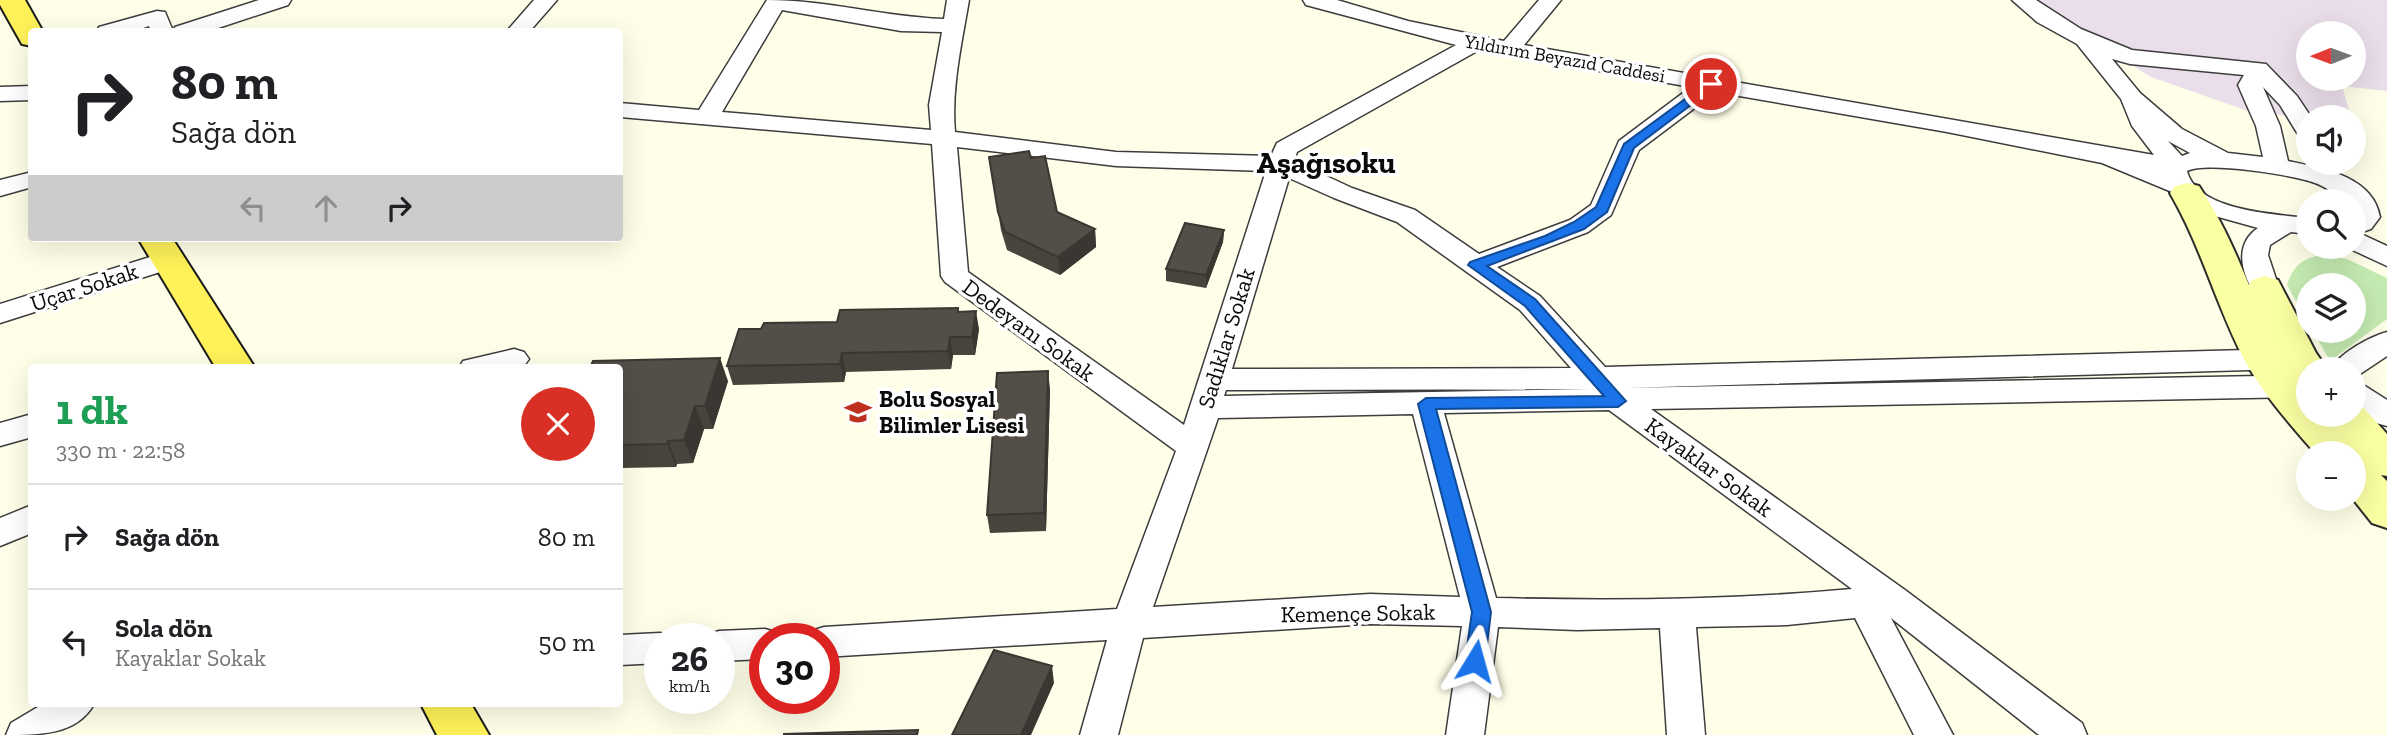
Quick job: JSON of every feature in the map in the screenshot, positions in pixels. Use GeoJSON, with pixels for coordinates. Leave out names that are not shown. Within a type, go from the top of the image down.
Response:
{"type":"FeatureCollection","features":[{"type":"Feature","properties":{"kind":"main road"},"geometry":{"type":"LineString","coordinates":[[11,0],[28,31]]}},
{"type":"Feature","properties":{"kind":"main road"},"geometry":{"type":"LineString","coordinates":[[2182,182],[2332,441]]}},
{"type":"Feature","properties":{"kind":"main road"},"geometry":{"type":"LineString","coordinates":[[162,249],[225,364]]}},
{"type":"Feature","properties":{"kind":"main road"},"geometry":{"type":"LineString","coordinates":[[2265,288],[2293,372]]}},
{"type":"Feature","properties":{"kind":"main road"},"geometry":{"type":"LineString","coordinates":[[2357,427],[2387,461]]}},
{"type":"Feature","properties":{"kind":"main road"},"geometry":{"type":"LineString","coordinates":[[2366,485],[2387,510]]}},
{"type":"Feature","properties":{"kind":"main road"},"geometry":{"type":"LineString","coordinates":[[446,707],[464,735]]}},
{"type":"Feature","properties":{"kind":"street"},"geometry":{"type":"LineString","coordinates":[[193,28],[282,0]]}},
{"type":"Feature","properties":{"kind":"street"},"geometry":{"type":"LineString","coordinates":[[521,28],[546,0]]}},
{"type":"Feature","properties":{"kind":"street","name":"Yıldırım Beyazıd Caddesi"},"geometry":{"type":"LineString","coordinates":[[1314,0],[1403,26],[1476,43],[1947,125],[2109,157],[2182,182]]}},
{"type":"Feature","properties":{"kind":"street"},"geometry":{"type":"LineString","coordinates":[[1510,48],[1550,0]]}},
{"type":"Feature","properties":{"kind":"street"},"geometry":{"type":"LineString","coordinates":[[2003,0],[2024,2],[2084,40],[2167,73],[2254,77],[2289,101],[2296,112]]}},
{"type":"Feature","properties":{"kind":"street"},"geometry":{"type":"LineString","coordinates":[[706,118],[766,2],[901,24],[957,13]]}},
{"type":"Feature","properties":{"kind":"street","name":"Dedeyanı Sokak"},"geometry":{"type":"LineString","coordinates":[[957,13],[941,105],[955,276],[1193,447]]}},
{"type":"Feature","properties":{"kind":"street"},"geometry":{"type":"LineString","coordinates":[[121,28],[158,17],[161,28]]}},
{"type":"Feature","properties":{"kind":"street"},"geometry":{"type":"LineString","coordinates":[[2084,40],[2132,98],[2173,134],[2224,162]]}},
{"type":"Feature","properties":{"kind":"street","name":"Sadıklar Sokak"},"geometry":{"type":"LineString","coordinates":[[1099,735],[1129,624],[1193,447],[1286,148],[1476,43]]}},
{"type":"Feature","properties":{"kind":"street"},"geometry":{"type":"LineString","coordinates":[[2254,77],[2275,150],[2276,169]]}},
{"type":"Feature","properties":{"kind":"street"},"geometry":{"type":"LineString","coordinates":[[1476,265],[1579,226],[1602,209],[1628,146],[1711,84]]}},
{"type":"Feature","properties":{"kind":"street"},"geometry":{"type":"LineString","coordinates":[[0,94],[28,93]]}},
{"type":"Feature","properties":{"kind":"street"},"geometry":{"type":"LineString","coordinates":[[2132,98],[2135,112],[2182,182],[2209,208],[2229,214],[2296,225]]}},
{"type":"Feature","properties":{"kind":"street"},"geometry":{"type":"LineString","coordinates":[[623,110],[944,139],[1116,159],[1280,164]]}},
{"type":"Feature","properties":{"kind":"street"},"geometry":{"type":"LineString","coordinates":[[2182,182],[2195,160],[2316,174],[2345,187]]}},
{"type":"Feature","properties":{"kind":"street","name":"Kayaklar Sokak"},"geometry":{"type":"LineString","coordinates":[[1280,164],[1343,193],[1406,216],[1530,303],[1618,401],[1878,601],[2068,735]]}},
{"type":"Feature","properties":{"kind":"street"},"geometry":{"type":"LineString","coordinates":[[2337,175],[2345,187],[2360,200],[2369,220]]}},
{"type":"Feature","properties":{"kind":"street"},"geometry":{"type":"LineString","coordinates":[[0,188],[28,180]]}},
{"type":"Feature","properties":{"kind":"street"},"geometry":{"type":"LineString","coordinates":[[2265,288],[2253,255],[2254,245],[2261,236],[2296,226]]}},
{"type":"Feature","properties":{"kind":"street"},"geometry":{"type":"LineString","coordinates":[[2366,246],[2387,257]]}},
{"type":"Feature","properties":{"kind":"street","name":"Uçar Sokak"},"geometry":{"type":"LineString","coordinates":[[0,314],[162,249]]}},
{"type":"Feature","properties":{"kind":"street"},"geometry":{"type":"LineString","coordinates":[[2364,357],[2387,342]]}},
{"type":"Feature","properties":{"kind":"street"},"geometry":{"type":"LineString","coordinates":[[492,364],[514,359]]}},
{"type":"Feature","properties":{"kind":"street"},"geometry":{"type":"LineString","coordinates":[[1209,394],[1595,378],[2293,372]]}},
{"type":"Feature","properties":{"kind":"street"},"geometry":{"type":"LineString","coordinates":[[1209,394],[1426,404],[1618,401],[2293,372]]}},
{"type":"Feature","properties":{"kind":"street"},"geometry":{"type":"LineString","coordinates":[[2366,402],[2387,415]]}},
{"type":"Feature","properties":{"kind":"street"},"geometry":{"type":"LineString","coordinates":[[1426,404],[1482,612],[1465,735]]}},
{"type":"Feature","properties":{"kind":"street"},"geometry":{"type":"LineString","coordinates":[[0,435],[28,426]]}},
{"type":"Feature","properties":{"kind":"street"},"geometry":{"type":"LineString","coordinates":[[0,533],[28,520]]}},
{"type":"Feature","properties":{"kind":"street"},"geometry":{"type":"LineString","coordinates":[[1878,601],[1934,735]]}},
{"type":"Feature","properties":{"kind":"street","name":"Kemençe Sokak"},"geometry":{"type":"LineString","coordinates":[[840,641],[1370,609],[1577,615],[1787,610],[1878,601]]}},
{"type":"Feature","properties":{"kind":"street"},"geometry":{"type":"LineString","coordinates":[[1677,613],[1686,735]]}},
{"type":"Feature","properties":{"kind":"street"},"geometry":{"type":"LineString","coordinates":[[623,650],[644,649]]}},
{"type":"Feature","properties":{"kind":"street"},"geometry":{"type":"LineString","coordinates":[[25,735],[70,707]]}},
{"type":"Feature","properties":{"kind":"shaded area"},"geometry":{"type":"Polygon","coordinates":[[[2027,0],[2387,0],[2387,91],[2366,89],[2366,21],[2296,21],[2296,91],[2343,91],[2348,105],[2296,105],[2296,117],[2248,111],[2151,77],[2027,0]]]}},
{"type":"Feature","properties":{"kind":"green space"},"geometry":{"type":"Polygon","coordinates":[[[2308,259],[2347,259],[2387,278],[2387,319],[2366,334],[2366,273],[2296,273],[2296,301],[2287,285],[2300,264],[2308,259]]]}},
{"type":"Feature","properties":{"kind":"green space"},"geometry":{"type":"Polygon","coordinates":[[[2320,343],[2354,343],[2335,357],[2328,357],[2320,343]]]}},
{"type":"Feature","properties":{"kind":"building"},"geometry":{"type":"Polygon","coordinates":[[[1029,151],[1031,158],[1045,156],[1057,212],[1095,229],[1058,257],[1005,232],[998,212],[989,157],[1029,151]]]}},
{"type":"Feature","properties":{"kind":"building"},"geometry":{"type":"Polygon","coordinates":[[[1185,223],[1224,230],[1206,275],[1166,269],[1185,223]]]}},
{"type":"Feature","properties":{"kind":"building"},"geometry":{"type":"Polygon","coordinates":[[[958,308],[958,312],[976,311],[972,337],[950,337],[948,351],[842,353],[840,364],[727,366],[739,329],[761,329],[764,323],[837,322],[840,310],[958,308]]]}},
{"type":"Feature","properties":{"kind":"building"},"geometry":{"type":"Polygon","coordinates":[[[720,358],[705,406],[695,406],[684,440],[668,441],[667,444],[623,445],[623,364],[592,364],[593,361],[720,358]]]}},
{"type":"Feature","properties":{"kind":"building"},"geometry":{"type":"Polygon","coordinates":[[[1048,371],[1044,513],[987,515],[997,373],[1048,371]]]}},
{"type":"Feature","properties":{"kind":"building"},"geometry":{"type":"Polygon","coordinates":[[[994,650],[1052,666],[1021,735],[952,735],[994,650]]]}},
{"type":"Feature","properties":{"kind":"building"},"geometry":{"type":"Polygon","coordinates":[[[918,730],[917,735],[784,735],[784,734],[918,730]]]}},
{"type":"Feature","properties":{"kind":"place","name":"Bolu Sosyal Bilimler Lisesi"},"geometry":{"type":"Point","coordinates":[858,412]}},
{"type":"Feature","properties":{"kind":"district","name":"Aşağısoku"},"geometry":{"type":"Point","coordinates":[1326,163]}},
{"type":"Feature","properties":{"kind":"route"},"geometry":{"type":"LineString","coordinates":[[1475,661],[1482,612],[1426,404],[1618,401],[1530,303],[1476,265],[1550,239],[1579,226],[1602,209],[1628,146],[1711,84]]}}]}
